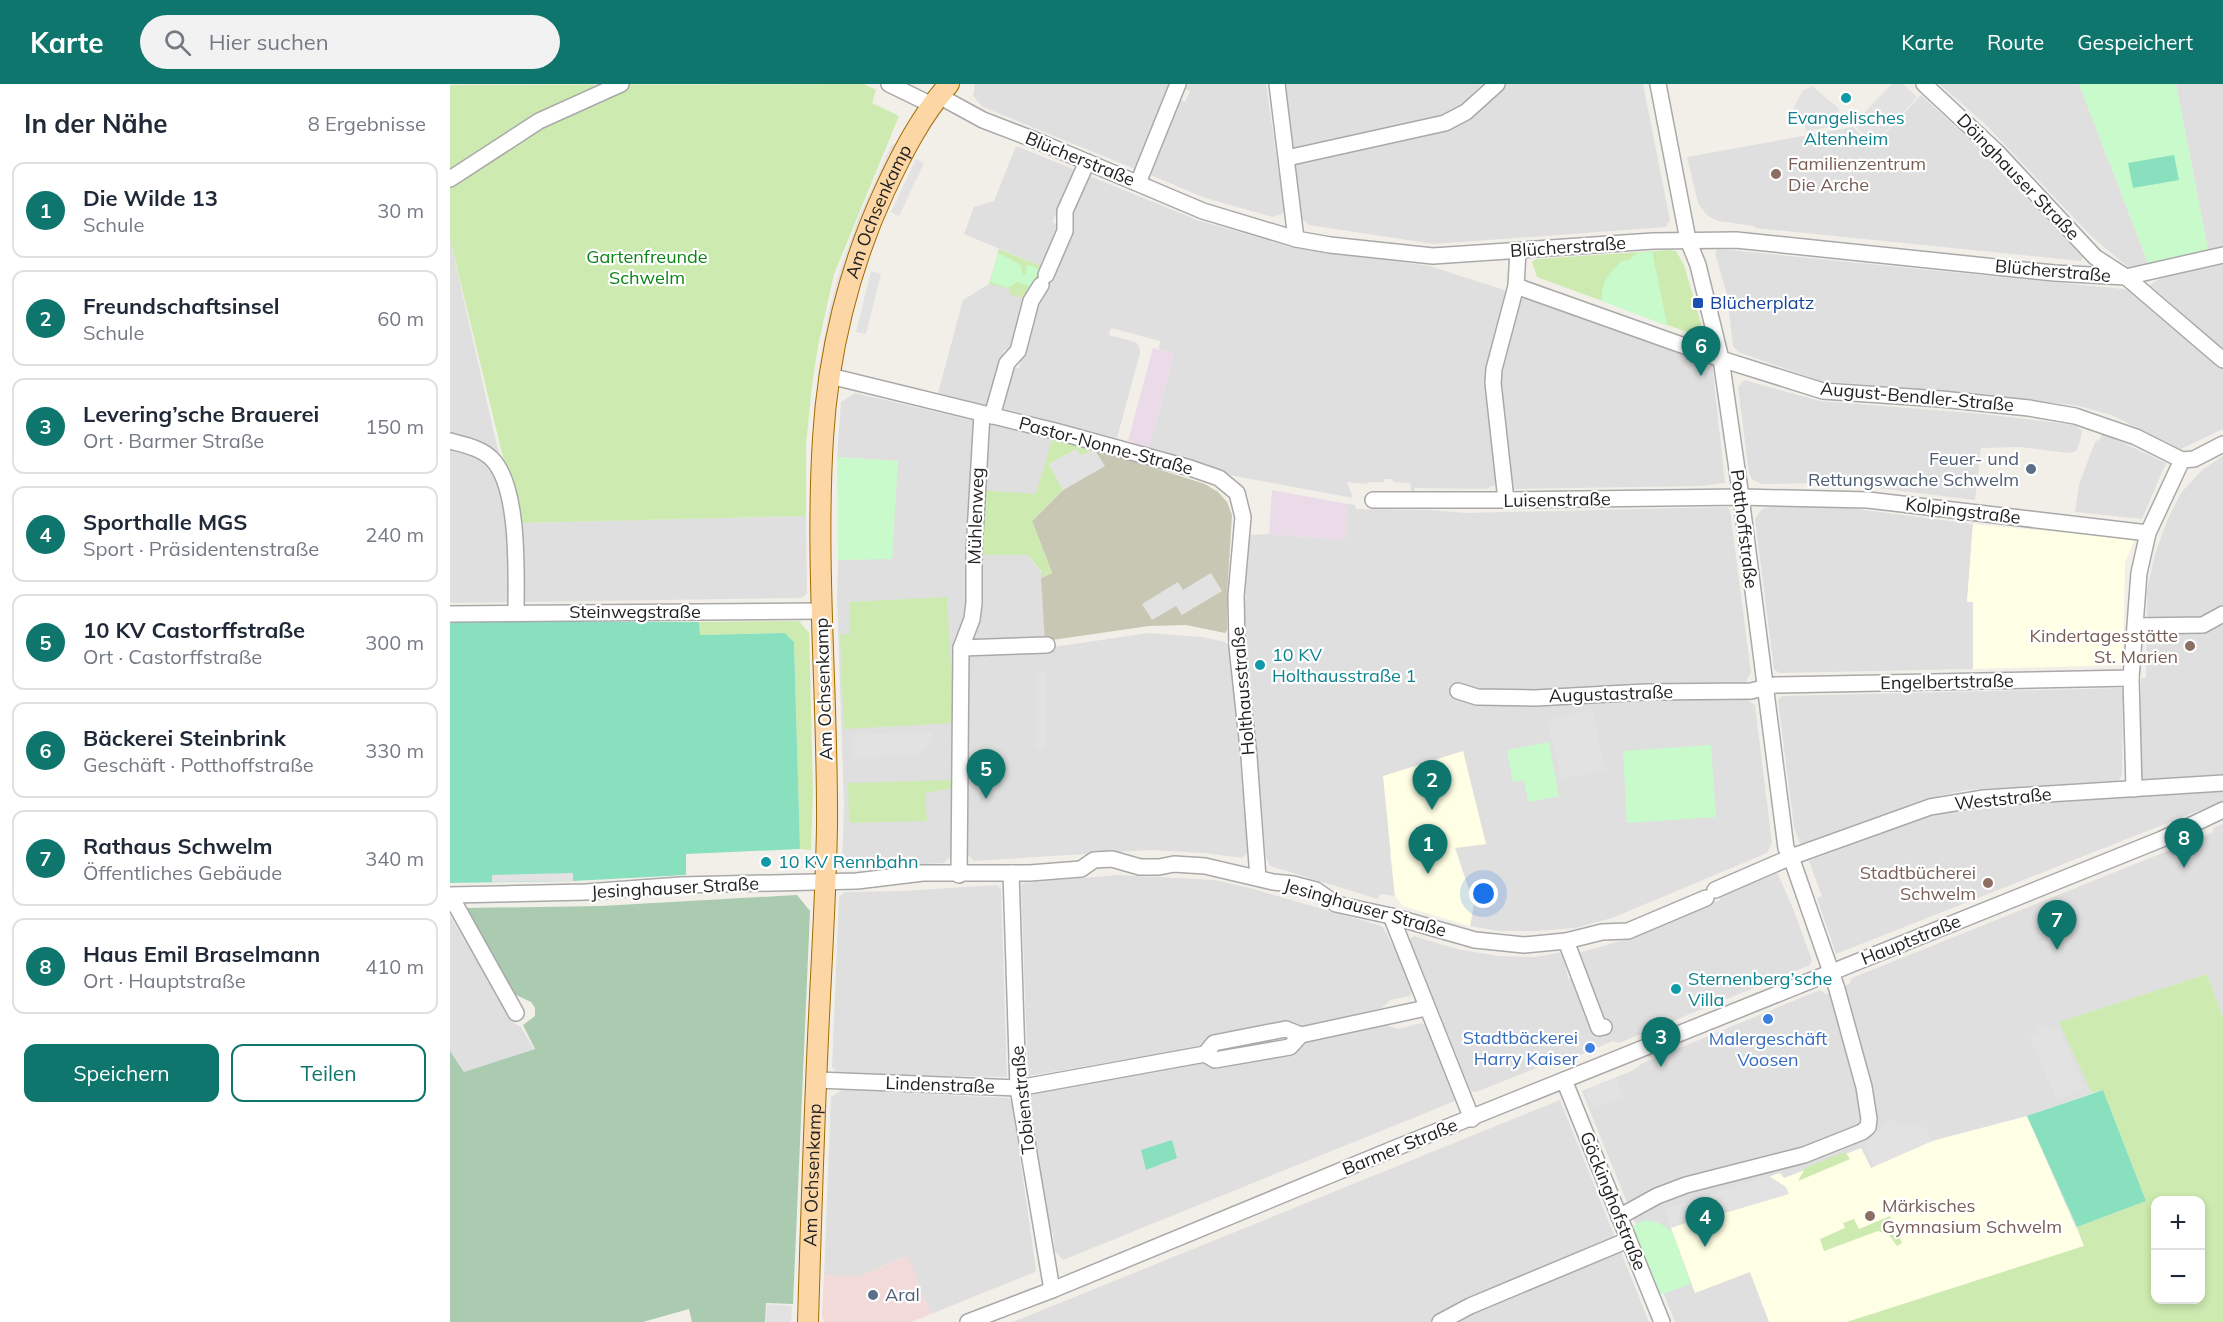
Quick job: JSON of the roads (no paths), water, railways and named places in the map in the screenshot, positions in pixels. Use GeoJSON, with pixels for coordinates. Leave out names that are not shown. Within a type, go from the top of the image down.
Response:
{"type":"FeatureCollection","features":[{"type":"Feature","properties":{"kind":"main road","name":"Am Ochsenkamp"},"geometry":{"type":"LineString","coordinates":[[808,1322],[826,882],[826,764],[821,610],[823,436],[830,376],[841,320],[866,235],[899,159],[940,95]]}},
{"type":"Feature","properties":{"kind":"street"},"geometry":{"type":"LineString","coordinates":[[450,179],[539,121],[621,84]]}},
{"type":"Feature","properties":{"kind":"street","name":"Blücherstraße"},"geometry":{"type":"LineString","coordinates":[[889,84],[940,95],[983,120],[1203,211],[1296,239],[1330,245],[1433,256],[1688,240],[1736,240],[2051,272],[2126,277],[2223,255]]}},
{"type":"Feature","properties":{"kind":"street"},"geometry":{"type":"LineString","coordinates":[[1138,183],[1178,84]]}},
{"type":"Feature","properties":{"kind":"street"},"geometry":{"type":"LineString","coordinates":[[1277,84],[1296,239]]}},
{"type":"Feature","properties":{"kind":"street"},"geometry":{"type":"LineString","coordinates":[[1287,158],[1445,123],[1466,112],[1497,84]]}},
{"type":"Feature","properties":{"kind":"street","name":"Potthoffstraße"},"geometry":{"type":"LineString","coordinates":[[1619,1217],[1658,1196],[1686,1185],[1804,1155],[1862,1132],[1868,1127],[1869,1119],[1864,1087],[1831,972],[1786,848],[1721,359],[1698,265],[1688,240],[1658,84]]}},
{"type":"Feature","properties":{"kind":"street","name":"Döinghauser Straße"},"geometry":{"type":"LineString","coordinates":[[1924,84],[1996,152],[2095,257],[2126,277],[2223,360]]}},
{"type":"Feature","properties":{"kind":"street"},"geometry":{"type":"LineString","coordinates":[[987,415],[1007,363],[1018,351],[1031,301],[1044,280],[1065,231],[1065,211],[1087,162]]}},
{"type":"Feature","properties":{"kind":"street"},"geometry":{"type":"LineString","coordinates":[[1506,501],[1493,383],[1494,369],[1516,286],[1518,251]]}},
{"type":"Feature","properties":{"kind":"street","name":"August-Bendler-Straße"},"geometry":{"type":"LineString","coordinates":[[1516,286],[1721,359],[1823,391],[1952,400],[2029,408],[2075,416],[2136,437],[2182,460]]}},
{"type":"Feature","properties":{"kind":"street","name":"Pastor-Nonne-Straße"},"geometry":{"type":"LineString","coordinates":[[830,376],[1140,454],[1219,478]]}},
{"type":"Feature","properties":{"kind":"street","name":"Mühlenweg"},"geometry":{"type":"LineString","coordinates":[[961,648],[972,619],[974,603],[974,551],[987,415]]}},
{"type":"Feature","properties":{"kind":"street"},"geometry":{"type":"LineString","coordinates":[[450,441],[478,449],[501,469],[516,543],[516,613]]}},
{"type":"Feature","properties":{"kind":"street"},"geometry":{"type":"LineString","coordinates":[[2134,789],[2131,678],[2139,573],[2148,533],[2182,460],[2194,459],[2223,444]]}},
{"type":"Feature","properties":{"kind":"street","name":"Holthausstraße"},"geometry":{"type":"LineString","coordinates":[[1219,478],[1237,493],[1243,517],[1236,618],[1258,878]]}},
{"type":"Feature","properties":{"kind":"street","name":"Luisenstraße"},"geometry":{"type":"LineString","coordinates":[[1373,500],[1506,501],[1741,496]]}},
{"type":"Feature","properties":{"kind":"street","name":"Kolpingstraße"},"geometry":{"type":"LineString","coordinates":[[1741,496],[1869,500],[2148,533]]}},
{"type":"Feature","properties":{"kind":"street","name":"Steinwegstraße"},"geometry":{"type":"LineString","coordinates":[[450,614],[821,610]]}},
{"type":"Feature","properties":{"kind":"street"},"geometry":{"type":"LineString","coordinates":[[2136,627],[2203,625],[2223,614]]}},
{"type":"Feature","properties":{"kind":"street"},"geometry":{"type":"LineString","coordinates":[[959,875],[961,648],[1047,645]]}},
{"type":"Feature","properties":{"kind":"street","name":"Engelbertstraße"},"geometry":{"type":"LineString","coordinates":[[1764,688],[1775,685],[2131,678]]}},
{"type":"Feature","properties":{"kind":"street","name":"Augustastraße"},"geometry":{"type":"LineString","coordinates":[[1458,691],[1477,697],[1535,698],[1646,692],[1751,691],[1764,688]]}},
{"type":"Feature","properties":{"kind":"street","name":"Weststraße"},"geometry":{"type":"LineString","coordinates":[[1791,857],[1930,807],[1984,798],[2223,783]]}},
{"type":"Feature","properties":{"kind":"street","name":"Hauptstraße"},"geometry":{"type":"LineString","coordinates":[[1831,972],[2162,839],[2223,810]]}},
{"type":"Feature","properties":{"kind":"street","name":"Jesinghauser Straße"},"geometry":{"type":"LineString","coordinates":[[516,1013],[450,895],[586,892],[681,885],[857,881],[923,873],[959,875],[1011,873],[1081,869],[1094,860],[1112,859],[1140,867],[1174,864],[1205,866],[1316,890],[1336,904],[1391,916],[1475,940],[1524,945],[1566,941],[1602,932],[1628,931],[1791,857]]}},
{"type":"Feature","properties":{"kind":"street","name":"Tobienstraße"},"geometry":{"type":"LineString","coordinates":[[1011,873],[1018,1088],[1052,1290]]}},
{"type":"Feature","properties":{"kind":"street"},"geometry":{"type":"LineString","coordinates":[[1391,916],[1472,1119]]}},
{"type":"Feature","properties":{"kind":"street"},"geometry":{"type":"LineString","coordinates":[[1566,941],[1599,1028],[1605,1027]]}},
{"type":"Feature","properties":{"kind":"street","name":"Barmer Straße"},"geometry":{"type":"LineString","coordinates":[[968,1322],[1052,1290],[1831,972]]}},
{"type":"Feature","properties":{"kind":"street","name":"Lindenstraße"},"geometry":{"type":"LineString","coordinates":[[817,1080],[1018,1088],[1205,1054],[1214,1043],[1286,1029],[1301,1035],[1426,1008]]}},
{"type":"Feature","properties":{"kind":"street","name":"Göckinghofstraße"},"geometry":{"type":"LineString","coordinates":[[1564,1080],[1662,1322]]}},
{"type":"Feature","properties":{"kind":"street"},"geometry":{"type":"LineString","coordinates":[[1440,1322],[1470,1306],[1628,1240]]}},
{"type":"Feature","properties":{"kind":"place","name":"Evangelisches Altenheim"},"geometry":{"type":"Point","coordinates":[1846,98]}},
{"type":"Feature","properties":{"kind":"place","name":"Familienzentrum Die Arche"},"geometry":{"type":"Point","coordinates":[1776,174]}},
{"type":"Feature","properties":{"kind":"place","name":"Blücherplatz"},"geometry":{"type":"Point","coordinates":[1698,303]}},
{"type":"Feature","properties":{"kind":"place","name":"Bäckerei Steinbrink"},"geometry":{"type":"Point","coordinates":[1701,376]}},
{"type":"Feature","properties":{"kind":"place","name":"Feuer- und Rettungswache Schwelm"},"geometry":{"type":"Point","coordinates":[2031,469]}},
{"type":"Feature","properties":{"kind":"place","name":"Kindertagesstätte St. Marien"},"geometry":{"type":"Point","coordinates":[2190,646]}},
{"type":"Feature","properties":{"kind":"place","name":"10 KV Holthausstraße 1"},"geometry":{"type":"Point","coordinates":[1260,665]}},
{"type":"Feature","properties":{"kind":"place","name":"10 KV Castorffstraße"},"geometry":{"type":"Point","coordinates":[986,799]}},
{"type":"Feature","properties":{"kind":"place","name":"Freundschaftsinsel"},"geometry":{"type":"Point","coordinates":[1432,810]}},
{"type":"Feature","properties":{"kind":"place","name":"10 KV Rennbahn"},"geometry":{"type":"Point","coordinates":[766,862]}},
{"type":"Feature","properties":{"kind":"place","name":"Haus Emil Braselmann"},"geometry":{"type":"Point","coordinates":[2184,868]}},
{"type":"Feature","properties":{"kind":"place","name":"Die Wilde 13"},"geometry":{"type":"Point","coordinates":[1428,874]}},
{"type":"Feature","properties":{"kind":"place","name":"Stadtbücherei Schwelm"},"geometry":{"type":"Point","coordinates":[1988,883]}},
{"type":"Feature","properties":{"kind":"place","name":"Rathaus Schwelm"},"geometry":{"type":"Point","coordinates":[2057,950]}},
{"type":"Feature","properties":{"kind":"place","name":"Sternenberg’sche Villa"},"geometry":{"type":"Point","coordinates":[1676,989]}},
{"type":"Feature","properties":{"kind":"place","name":"Malergeschäft Voosen"},"geometry":{"type":"Point","coordinates":[1768,1019]}},
{"type":"Feature","properties":{"kind":"place","name":"Stadtbäckerei Harry Kaiser"},"geometry":{"type":"Point","coordinates":[1590,1048]}},
{"type":"Feature","properties":{"kind":"place","name":"Levering’sche Brauerei"},"geometry":{"type":"Point","coordinates":[1661,1067]}},
{"type":"Feature","properties":{"kind":"place","name":"Märkisches Gymnasium Schwelm"},"geometry":{"type":"Point","coordinates":[1870,1216]}},
{"type":"Feature","properties":{"kind":"place","name":"Sporthalle MGS"},"geometry":{"type":"Point","coordinates":[1705,1247]}},
{"type":"Feature","properties":{"kind":"place","name":"Aral"},"geometry":{"type":"Point","coordinates":[873,1295]}},
{"type":"Feature","properties":{"kind":"park label","name":"Gartenfreunde Schwelm"},"geometry":{"type":"Point","coordinates":[647,267]}}]}
